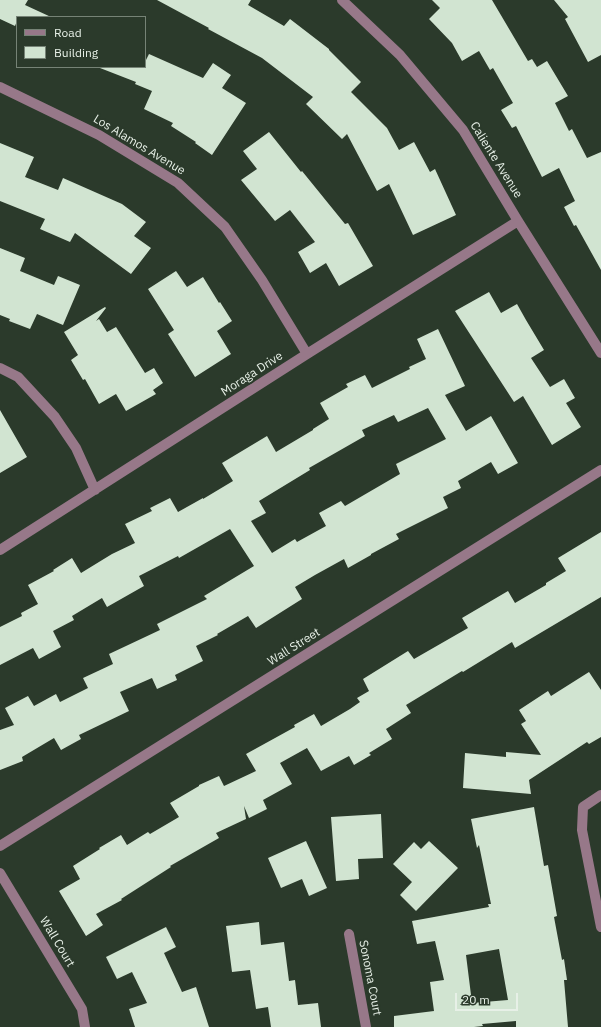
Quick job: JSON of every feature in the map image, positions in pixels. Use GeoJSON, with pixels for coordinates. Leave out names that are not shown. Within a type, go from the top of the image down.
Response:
{"type":"FeatureCollection","features":[{"type":"Feature","properties":{"kind":"street","name":"Caliente Avenue"},"geometry":{"type":"LineString","coordinates":[[342,0],[400,56],[463,130],[601,353]]}},
{"type":"Feature","properties":{"kind":"street","name":"Los Alamos Avenue"},"geometry":{"type":"LineString","coordinates":[[0,87],[99,135],[178,183],[225,227],[262,280],[307,354]]}},
{"type":"Feature","properties":{"kind":"street","name":"Moraga Drive"},"geometry":{"type":"LineString","coordinates":[[0,550],[518,221]]}},
{"type":"Feature","properties":{"kind":"street"},"geometry":{"type":"LineString","coordinates":[[0,368],[18,377],[55,417],[76,448],[95,490]]}},
{"type":"Feature","properties":{"kind":"street","name":"Wall Street"},"geometry":{"type":"LineString","coordinates":[[0,846],[601,470]]}},
{"type":"Feature","properties":{"kind":"street"},"geometry":{"type":"LineString","coordinates":[[601,795],[584,807],[582,830],[601,927]]}},
{"type":"Feature","properties":{"kind":"street","name":"Wall Court"},"geometry":{"type":"LineString","coordinates":[[0,873],[82,1009],[85,1027]]}},
{"type":"Feature","properties":{"kind":"street","name":"Sonoma Court"},"geometry":{"type":"LineString","coordinates":[[349,934],[366,1027]]}},
{"type":"Feature","properties":{"kind":"building"},"geometry":{"type":"Polygon","coordinates":[[[0,0],[28,0],[25,5],[49,16],[16,16],[15,26],[0,19],[0,0]]]}},
{"type":"Feature","properties":{"kind":"building"},"geometry":{"type":"Polygon","coordinates":[[[157,0],[251,0],[248,5],[284,26],[290,19],[329,49],[361,82],[351,92],[387,128],[399,150],[414,142],[430,172],[435,169],[456,215],[413,235],[389,184],[377,191],[347,134],[342,139],[306,104],[313,97],[262,58],[157,0]]]}},
{"type":"Feature","properties":{"kind":"building"},"geometry":{"type":"Polygon","coordinates":[[[432,0],[492,0],[528,61],[532,59],[537,67],[547,61],[568,96],[555,103],[569,131],[572,129],[587,158],[601,152],[601,270],[576,225],[574,226],[564,207],[575,201],[559,168],[542,177],[516,126],[512,128],[501,110],[513,103],[493,68],[490,70],[479,51],[462,61],[452,43],[429,19],[440,8],[432,0]]]}},
{"type":"Feature","properties":{"kind":"building"},"geometry":{"type":"Polygon","coordinates":[[[554,0],[601,0],[601,55],[588,62],[565,19],[568,17],[554,0]]]}},
{"type":"Feature","properties":{"kind":"building"},"geometry":{"type":"Polygon","coordinates":[[[149,54],[203,78],[213,63],[231,75],[222,88],[246,103],[212,155],[195,143],[196,142],[171,126],[173,123],[144,109],[152,91],[135,84],[136,82],[100,68],[146,68],[146,60],[149,54]]]}},
{"type":"Feature","properties":{"kind":"building"},"geometry":{"type":"Polygon","coordinates":[[[269,132],[345,224],[348,223],[373,266],[339,286],[326,263],[310,273],[298,252],[315,242],[290,210],[275,221],[241,180],[257,169],[243,151],[269,132]]]}},
{"type":"Feature","properties":{"kind":"building"},"geometry":{"type":"Polygon","coordinates":[[[0,143],[34,157],[25,177],[58,190],[63,178],[122,204],[146,222],[134,236],[151,248],[131,274],[75,233],[70,242],[40,229],[45,219],[0,201],[0,143]]]}},
{"type":"Feature","properties":{"kind":"building"},"geometry":{"type":"Polygon","coordinates":[[[0,248],[25,258],[20,271],[54,285],[58,276],[80,285],[63,325],[37,314],[30,329],[9,321],[10,319],[0,315],[0,248]]]}},
{"type":"Feature","properties":{"kind":"building"},"geometry":{"type":"Polygon","coordinates":[[[176,271],[187,287],[203,277],[232,321],[217,331],[231,354],[195,377],[168,334],[174,330],[148,289],[176,271]]]}},
{"type":"Feature","properties":{"kind":"building"},"geometry":{"type":"Polygon","coordinates":[[[489,292],[501,313],[517,304],[544,350],[531,358],[550,387],[564,379],[575,398],[566,403],[581,427],[552,445],[523,396],[514,402],[455,311],[489,292]]]}},
{"type":"Feature","properties":{"kind":"building"},"geometry":{"type":"Polygon","coordinates":[[[105,307],[106,308],[96,321],[99,319],[107,332],[116,327],[145,373],[154,368],[163,383],[153,390],[156,394],[126,411],[116,394],[99,404],[85,379],[83,380],[71,360],[78,355],[64,332],[105,307]]]}},
{"type":"Feature","properties":{"kind":"building"},"geometry":{"type":"Polygon","coordinates":[[[438,329],[465,386],[445,395],[466,431],[491,416],[518,463],[498,474],[491,462],[458,481],[461,488],[443,497],[448,508],[396,534],[399,539],[348,568],[344,559],[295,587],[302,599],[256,628],[248,616],[217,634],[218,635],[196,646],[203,661],[175,675],[177,680],[157,689],[152,678],[120,692],[129,711],[79,735],[81,739],[61,750],[54,738],[22,757],[23,761],[0,770],[0,730],[14,725],[5,708],[28,696],[34,706],[56,694],[60,702],[88,688],[83,678],[113,664],[109,654],[160,630],[157,624],[207,599],[204,596],[254,566],[230,529],[179,558],[178,556],[139,576],[144,586],[107,607],[102,598],[72,616],[74,620],[53,631],[61,647],[39,659],[33,648],[0,665],[0,627],[22,616],[21,613],[38,604],[28,585],[54,571],[53,570],[72,558],[81,573],[112,554],[135,543],[125,524],[152,511],[150,508],[170,498],[178,512],[233,481],[222,463],[267,436],[276,452],[313,430],[329,419],[320,403],[348,387],[346,384],[365,375],[372,388],[410,369],[409,367],[426,359],[417,339],[438,329]],[[428,408],[398,422],[394,415],[362,430],[365,436],[309,468],[310,470],[259,501],[266,513],[251,521],[272,553],[295,539],[297,542],[326,526],[319,513],[341,501],[345,506],[400,474],[396,464],[446,439],[428,408]]]}},
{"type":"Feature","properties":{"kind":"building"},"geometry":{"type":"Polygon","coordinates":[[[0,410],[27,457],[0,473],[0,410]]]}},
{"type":"Feature","properties":{"kind":"building"},"geometry":{"type":"Polygon","coordinates":[[[601,532],[601,597],[515,648],[512,642],[406,705],[411,713],[386,729],[392,739],[369,753],[371,755],[354,765],[349,756],[321,771],[307,748],[280,763],[292,784],[263,800],[267,809],[249,818],[244,806],[246,819],[216,833],[219,838],[170,866],[171,867],[121,899],[122,900],[96,914],[103,925],[86,936],[59,891],[80,879],[73,866],[121,835],[127,845],[148,832],[150,834],[179,817],[170,803],[199,785],[219,776],[224,786],[256,771],[246,754],[295,727],[294,725],[314,714],[321,726],[350,709],[360,702],[357,698],[369,691],[363,679],[408,651],[414,659],[468,628],[462,618],[508,591],[515,603],[546,585],[546,583],[566,571],[558,558],[601,532]]]}},
{"type":"Feature","properties":{"kind":"building"},"geometry":{"type":"Polygon","coordinates":[[[589,672],[601,690],[601,737],[589,744],[587,742],[529,780],[531,794],[463,788],[465,753],[506,757],[506,752],[541,755],[521,724],[526,721],[519,710],[548,691],[551,696],[589,672]]]}},
{"type":"Feature","properties":{"kind":"building"},"geometry":{"type":"Polygon","coordinates":[[[534,807],[544,866],[548,865],[557,916],[554,917],[562,960],[564,959],[567,980],[564,980],[568,1027],[516,1027],[516,1021],[482,1024],[483,1026],[474,1027],[394,1027],[394,1016],[434,1011],[430,982],[444,980],[435,941],[417,944],[412,921],[489,907],[488,904],[491,904],[479,845],[477,848],[471,819],[534,807]],[[499,949],[466,955],[472,1003],[508,1000],[499,949]]]}},
{"type":"Feature","properties":{"kind":"building"},"geometry":{"type":"Polygon","coordinates":[[[381,814],[383,858],[358,859],[359,879],[336,881],[331,817],[381,814]]]}},
{"type":"Feature","properties":{"kind":"building"},"geometry":{"type":"Polygon","coordinates":[[[306,841],[327,888],[309,896],[302,879],[281,888],[268,858],[306,841]]]}},
{"type":"Feature","properties":{"kind":"building"},"geometry":{"type":"Polygon","coordinates":[[[429,841],[458,868],[416,911],[400,895],[412,882],[393,864],[414,842],[421,849],[429,841]]]}},
{"type":"Feature","properties":{"kind":"building"},"geometry":{"type":"Polygon","coordinates":[[[259,922],[261,945],[284,942],[289,981],[295,980],[298,1005],[318,1003],[321,1027],[271,1027],[268,1007],[256,1009],[250,970],[232,972],[226,926],[259,922]]]}},
{"type":"Feature","properties":{"kind":"building"},"geometry":{"type":"Polygon","coordinates":[[[166,927],[176,947],[164,953],[182,992],[196,987],[209,1027],[135,1027],[129,1009],[147,1003],[132,972],[117,979],[106,957],[166,927]]]}}]}
